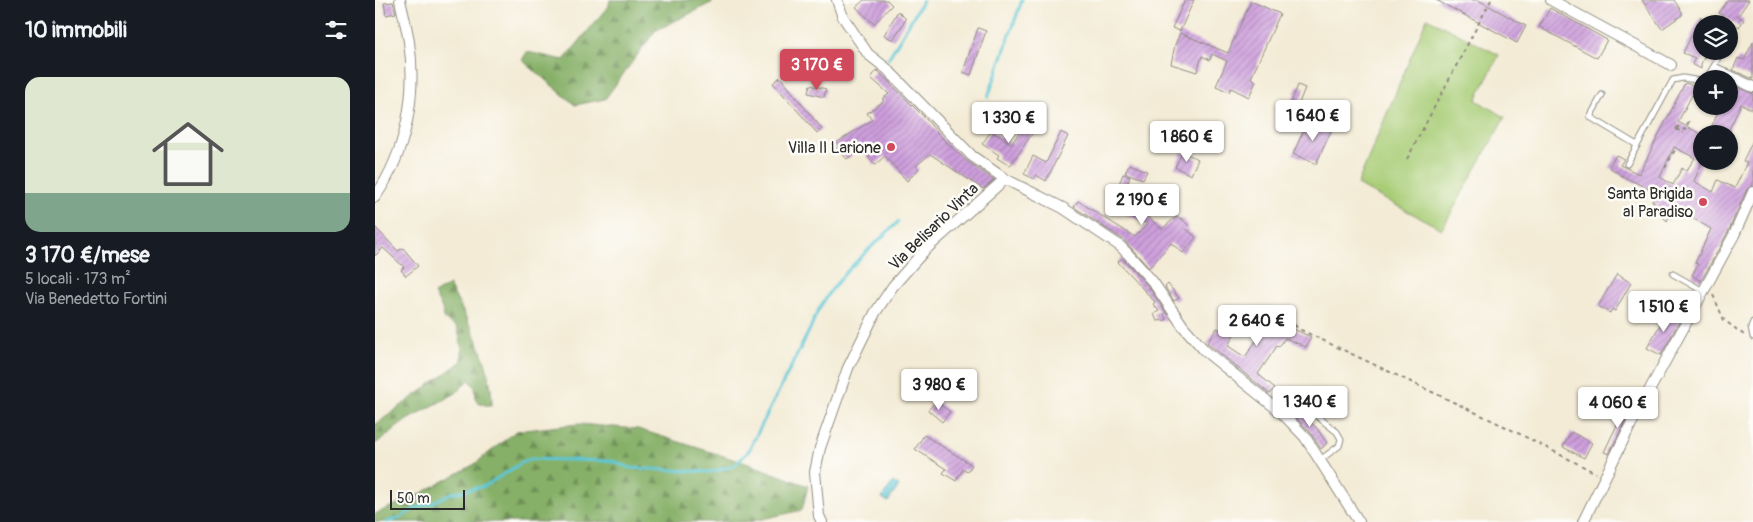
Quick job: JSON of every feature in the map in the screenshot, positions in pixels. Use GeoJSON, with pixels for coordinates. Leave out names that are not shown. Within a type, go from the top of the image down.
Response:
{"type":"FeatureCollection","features":[{"type":"Feature","properties":{"kind":"street"},"geometry":{"type":"LineString","coordinates":[[375,197],[387,178],[398,154],[408,118],[411,66],[409,42],[400,0]]}},
{"type":"Feature","properties":{"kind":"street"},"geometry":{"type":"LineString","coordinates":[[837,0],[843,17],[868,54],[887,69],[972,156],[1005,179],[1063,208],[1120,246],[1153,282],[1183,326],[1205,351],[1282,413],[1305,437],[1359,522]]}},
{"type":"Feature","properties":{"kind":"street"},"geometry":{"type":"LineString","coordinates":[[1551,0],[1671,65]]}},
{"type":"Feature","properties":{"kind":"street"},"geometry":{"type":"LineString","coordinates":[[1715,69],[1753,87]]}},
{"type":"Feature","properties":{"kind":"street","name":"Via Belisario Vinta"},"geometry":{"type":"LineString","coordinates":[[822,522],[819,516],[815,472],[820,448],[848,368],[875,313],[893,286],[914,262],[1005,179]]}},
{"type":"Feature","properties":{"kind":"street"},"geometry":{"type":"LineString","coordinates":[[1583,522],[1631,424],[1733,235],[1753,192]]}},
{"type":"Feature","properties":{"kind":"lane"},"geometry":{"type":"LineString","coordinates":[[1715,69],[1714,66],[1717,60]]}},
{"type":"Feature","properties":{"kind":"lane"},"geometry":{"type":"LineString","coordinates":[[1627,164],[1673,80],[1683,78],[1693,80]]}},
{"type":"Feature","properties":{"kind":"lane"},"geometry":{"type":"LineString","coordinates":[[1602,95],[1590,117],[1637,145]]}},
{"type":"Feature","properties":{"kind":"lane"},"geometry":{"type":"LineString","coordinates":[[1673,274],[1703,291]]}},
{"type":"Feature","properties":{"kind":"lane"},"geometry":{"type":"LineString","coordinates":[[1753,322],[1751,327],[1753,337]]}},
{"type":"Feature","properties":{"kind":"lane"},"geometry":{"type":"LineString","coordinates":[[1303,405],[1337,432],[1341,439],[1339,446],[1320,460]]}},
{"type":"Feature","properties":{"kind":"path"},"geometry":{"type":"LineString","coordinates":[[1407,159],[1491,0]]}},
{"type":"Feature","properties":{"kind":"path"},"geometry":{"type":"LineString","coordinates":[[1684,133],[1677,129],[1678,127],[1685,130],[1689,121]]}},
{"type":"Feature","properties":{"kind":"path"},"geometry":{"type":"LineString","coordinates":[[1665,168],[1676,148]]}},
{"type":"Feature","properties":{"kind":"path"},"geometry":{"type":"LineString","coordinates":[[1708,282],[1724,320],[1745,336]]}},
{"type":"Feature","properties":{"kind":"path"},"geometry":{"type":"LineString","coordinates":[[1272,318],[1280,316],[1288,319],[1299,329],[1507,427],[1605,477]]}},
{"type":"Feature","properties":{"kind":"green space"},"geometry":{"type":"Polygon","coordinates":[[[610,0],[712,0],[713,2],[655,31],[605,99],[575,105],[522,60],[527,52],[564,60],[609,5],[610,0]]]}},
{"type":"Feature","properties":{"kind":"green space"},"geometry":{"type":"Polygon","coordinates":[[[1427,18],[1499,55],[1476,100],[1505,117],[1442,229],[1357,185],[1427,18]]]}},
{"type":"Feature","properties":{"kind":"green space"},"geometry":{"type":"Polygon","coordinates":[[[449,285],[484,358],[491,389],[492,405],[485,405],[476,401],[475,387],[469,380],[456,393],[407,420],[375,444],[375,425],[462,361],[462,347],[457,327],[444,319],[442,308],[434,294],[449,285]]]}},
{"type":"Feature","properties":{"kind":"green space"},"geometry":{"type":"Polygon","coordinates":[[[578,424],[638,429],[752,465],[808,486],[802,510],[749,522],[375,522],[375,514],[420,494],[475,464],[516,431],[578,424]]]}},
{"type":"Feature","properties":{"kind":"water"},"geometry":{"type":"Polygon","coordinates":[[[893,482],[899,486],[888,502],[882,498],[893,482]]]}},
{"type":"Feature","properties":{"kind":"building"},"geometry":{"type":"Polygon","coordinates":[[[864,0],[887,0],[892,5],[874,24],[856,7],[864,0]]]}},
{"type":"Feature","properties":{"kind":"building"},"geometry":{"type":"Polygon","coordinates":[[[1185,0],[1194,0],[1180,31],[1172,28],[1185,0]]]}},
{"type":"Feature","properties":{"kind":"building"},"geometry":{"type":"Polygon","coordinates":[[[1436,0],[1478,0],[1526,26],[1517,43],[1436,0]]]}},
{"type":"Feature","properties":{"kind":"building"},"geometry":{"type":"Polygon","coordinates":[[[1642,0],[1674,0],[1682,15],[1662,29],[1642,0]]]}},
{"type":"Feature","properties":{"kind":"building"},"geometry":{"type":"Polygon","coordinates":[[[1728,0],[1749,0],[1738,16],[1722,15],[1719,13],[1728,0]]]}},
{"type":"Feature","properties":{"kind":"building"},"geometry":{"type":"Polygon","coordinates":[[[1251,1],[1280,14],[1251,78],[1256,81],[1249,97],[1231,88],[1229,92],[1216,86],[1227,61],[1212,54],[1210,60],[1202,56],[1197,72],[1171,64],[1180,33],[1228,53],[1251,1]]]}},
{"type":"Feature","properties":{"kind":"building"},"geometry":{"type":"Polygon","coordinates":[[[393,2],[396,13],[386,15],[384,3],[393,2]]]}},
{"type":"Feature","properties":{"kind":"building"},"geometry":{"type":"Polygon","coordinates":[[[1550,8],[1607,40],[1597,58],[1539,27],[1550,8]]]}},
{"type":"Feature","properties":{"kind":"building"},"geometry":{"type":"Polygon","coordinates":[[[898,11],[906,19],[893,40],[884,35],[898,11]]]}},
{"type":"Feature","properties":{"kind":"building"},"geometry":{"type":"Polygon","coordinates":[[[1738,16],[1744,20],[1738,26],[1738,16]]]}},
{"type":"Feature","properties":{"kind":"building"},"geometry":{"type":"Polygon","coordinates":[[[978,28],[986,31],[971,75],[963,72],[978,28]]]}},
{"type":"Feature","properties":{"kind":"building"},"geometry":{"type":"Polygon","coordinates":[[[1693,32],[1693,57],[1683,53],[1693,32]]]}},
{"type":"Feature","properties":{"kind":"building"},"geometry":{"type":"Polygon","coordinates":[[[1753,42],[1753,79],[1738,72],[1738,70],[1733,70],[1738,58],[1744,60],[1753,42]]]}},
{"type":"Feature","properties":{"kind":"building"},"geometry":{"type":"Polygon","coordinates":[[[1694,60],[1703,60],[1701,69],[1692,64],[1694,60]]]}},
{"type":"Feature","properties":{"kind":"building"},"geometry":{"type":"Polygon","coordinates":[[[877,70],[944,140],[968,162],[994,180],[983,189],[930,154],[916,166],[919,169],[907,181],[885,156],[875,165],[860,148],[847,159],[833,145],[872,120],[867,113],[884,101],[882,99],[889,94],[871,78],[877,70]]]}},
{"type":"Feature","properties":{"kind":"building"},"geometry":{"type":"Polygon","coordinates":[[[780,77],[822,129],[817,133],[773,83],[780,77]]]}},
{"type":"Feature","properties":{"kind":"building"},"geometry":{"type":"Polygon","coordinates":[[[1685,83],[1693,86],[1693,96],[1678,122],[1693,130],[1693,157],[1674,147],[1660,177],[1673,185],[1682,168],[1686,171],[1693,161],[1693,170],[1699,170],[1694,181],[1713,192],[1718,180],[1735,188],[1747,162],[1743,161],[1753,140],[1753,185],[1747,189],[1728,232],[1701,281],[1692,275],[1698,264],[1695,263],[1711,229],[1684,213],[1683,215],[1670,214],[1667,221],[1656,210],[1659,206],[1652,201],[1657,193],[1622,176],[1609,167],[1616,155],[1624,159],[1620,165],[1639,174],[1685,83]]]}},
{"type":"Feature","properties":{"kind":"building"},"geometry":{"type":"Polygon","coordinates":[[[810,85],[826,89],[824,97],[808,93],[810,85]]]}},
{"type":"Feature","properties":{"kind":"building"},"geometry":{"type":"Polygon","coordinates":[[[1298,85],[1305,88],[1297,108],[1290,105],[1298,85]]]}},
{"type":"Feature","properties":{"kind":"building"},"geometry":{"type":"Polygon","coordinates":[[[1738,87],[1753,94],[1753,110],[1741,104],[1738,110],[1738,87]]]}},
{"type":"Feature","properties":{"kind":"building"},"geometry":{"type":"Polygon","coordinates":[[[1717,115],[1736,115],[1731,125],[1712,125],[1717,115]]]}},
{"type":"Feature","properties":{"kind":"building"},"geometry":{"type":"Polygon","coordinates":[[[1309,119],[1332,129],[1316,164],[1293,154],[1309,119]]]}},
{"type":"Feature","properties":{"kind":"building"},"geometry":{"type":"Polygon","coordinates":[[[1026,121],[1036,128],[1010,166],[997,158],[999,155],[982,144],[991,131],[1012,144],[1026,121]]]}},
{"type":"Feature","properties":{"kind":"building"},"geometry":{"type":"Polygon","coordinates":[[[1061,132],[1068,136],[1046,181],[1036,175],[1034,179],[1024,174],[1033,156],[1046,163],[1061,132]]]}},
{"type":"Feature","properties":{"kind":"building"},"geometry":{"type":"Polygon","coordinates":[[[1182,152],[1198,159],[1191,175],[1175,167],[1182,152]]]}},
{"type":"Feature","properties":{"kind":"building"},"geometry":{"type":"Polygon","coordinates":[[[1129,164],[1147,171],[1143,179],[1125,173],[1129,164]]]}},
{"type":"Feature","properties":{"kind":"building"},"geometry":{"type":"Polygon","coordinates":[[[1123,174],[1130,176],[1124,192],[1147,202],[1143,213],[1162,229],[1176,217],[1182,219],[1189,226],[1186,229],[1196,237],[1183,253],[1171,243],[1149,268],[1124,240],[1074,207],[1078,201],[1135,237],[1148,224],[1106,205],[1114,188],[1117,189],[1123,174]]]}},
{"type":"Feature","properties":{"kind":"building"},"geometry":{"type":"Polygon","coordinates":[[[375,227],[398,251],[403,248],[418,266],[406,276],[401,270],[404,267],[383,248],[375,256],[375,227]]]}},
{"type":"Feature","properties":{"kind":"building"},"geometry":{"type":"Polygon","coordinates":[[[1122,258],[1148,286],[1166,313],[1164,315],[1167,320],[1157,321],[1154,314],[1159,311],[1153,304],[1155,302],[1118,262],[1122,258]]]}},
{"type":"Feature","properties":{"kind":"building"},"geometry":{"type":"Polygon","coordinates":[[[1617,274],[1631,283],[1615,311],[1612,309],[1610,313],[1598,306],[1617,274]]]}},
{"type":"Feature","properties":{"kind":"building"},"geometry":{"type":"Polygon","coordinates":[[[1168,284],[1179,298],[1174,301],[1165,287],[1168,284]]]}},
{"type":"Feature","properties":{"kind":"building"},"geometry":{"type":"Polygon","coordinates":[[[1677,312],[1683,315],[1661,355],[1647,348],[1666,314],[1674,319],[1677,312]]]}},
{"type":"Feature","properties":{"kind":"building"},"geometry":{"type":"Polygon","coordinates":[[[1247,316],[1270,330],[1277,319],[1311,337],[1306,347],[1285,338],[1279,347],[1277,346],[1258,374],[1275,388],[1270,394],[1207,343],[1217,328],[1225,332],[1229,327],[1234,334],[1228,346],[1245,357],[1259,337],[1241,326],[1247,316]]]}},
{"type":"Feature","properties":{"kind":"building"},"geometry":{"type":"Polygon","coordinates":[[[936,401],[950,412],[942,422],[928,410],[936,401]]]}},
{"type":"Feature","properties":{"kind":"building"},"geometry":{"type":"Polygon","coordinates":[[[1627,404],[1632,407],[1609,454],[1604,452],[1627,404]]]}},
{"type":"Feature","properties":{"kind":"building"},"geometry":{"type":"Polygon","coordinates":[[[1293,407],[1316,427],[1327,443],[1321,449],[1310,432],[1289,411],[1293,407]]]}},
{"type":"Feature","properties":{"kind":"building"},"geometry":{"type":"Polygon","coordinates":[[[1571,432],[1592,443],[1584,458],[1563,447],[1571,432]]]}},
{"type":"Feature","properties":{"kind":"building"},"geometry":{"type":"Polygon","coordinates":[[[924,435],[972,465],[968,471],[963,469],[956,481],[943,473],[946,469],[915,449],[924,435]]]}},
{"type":"Feature","properties":{"kind":"waterway"},"geometry":{"type":"LineString","coordinates":[[888,59],[923,0]]}},
{"type":"Feature","properties":{"kind":"waterway"},"geometry":{"type":"LineString","coordinates":[[988,97],[1022,0]]}},
{"type":"Feature","properties":{"kind":"waterway"},"geometry":{"type":"LineString","coordinates":[[387,522],[400,518],[414,509],[449,494],[485,486],[531,459],[612,461],[630,468],[711,472],[734,466],[748,452],[826,298],[860,258],[898,222]]}},
{"type":"Feature","properties":{"kind":"place","name":"Villa Il Larione"},"geometry":{"type":"Point","coordinates":[891,147]}},
{"type":"Feature","properties":{"kind":"place","name":"Santa Brigida al Paradiso"},"geometry":{"type":"Point","coordinates":[1703,202]}}]}
